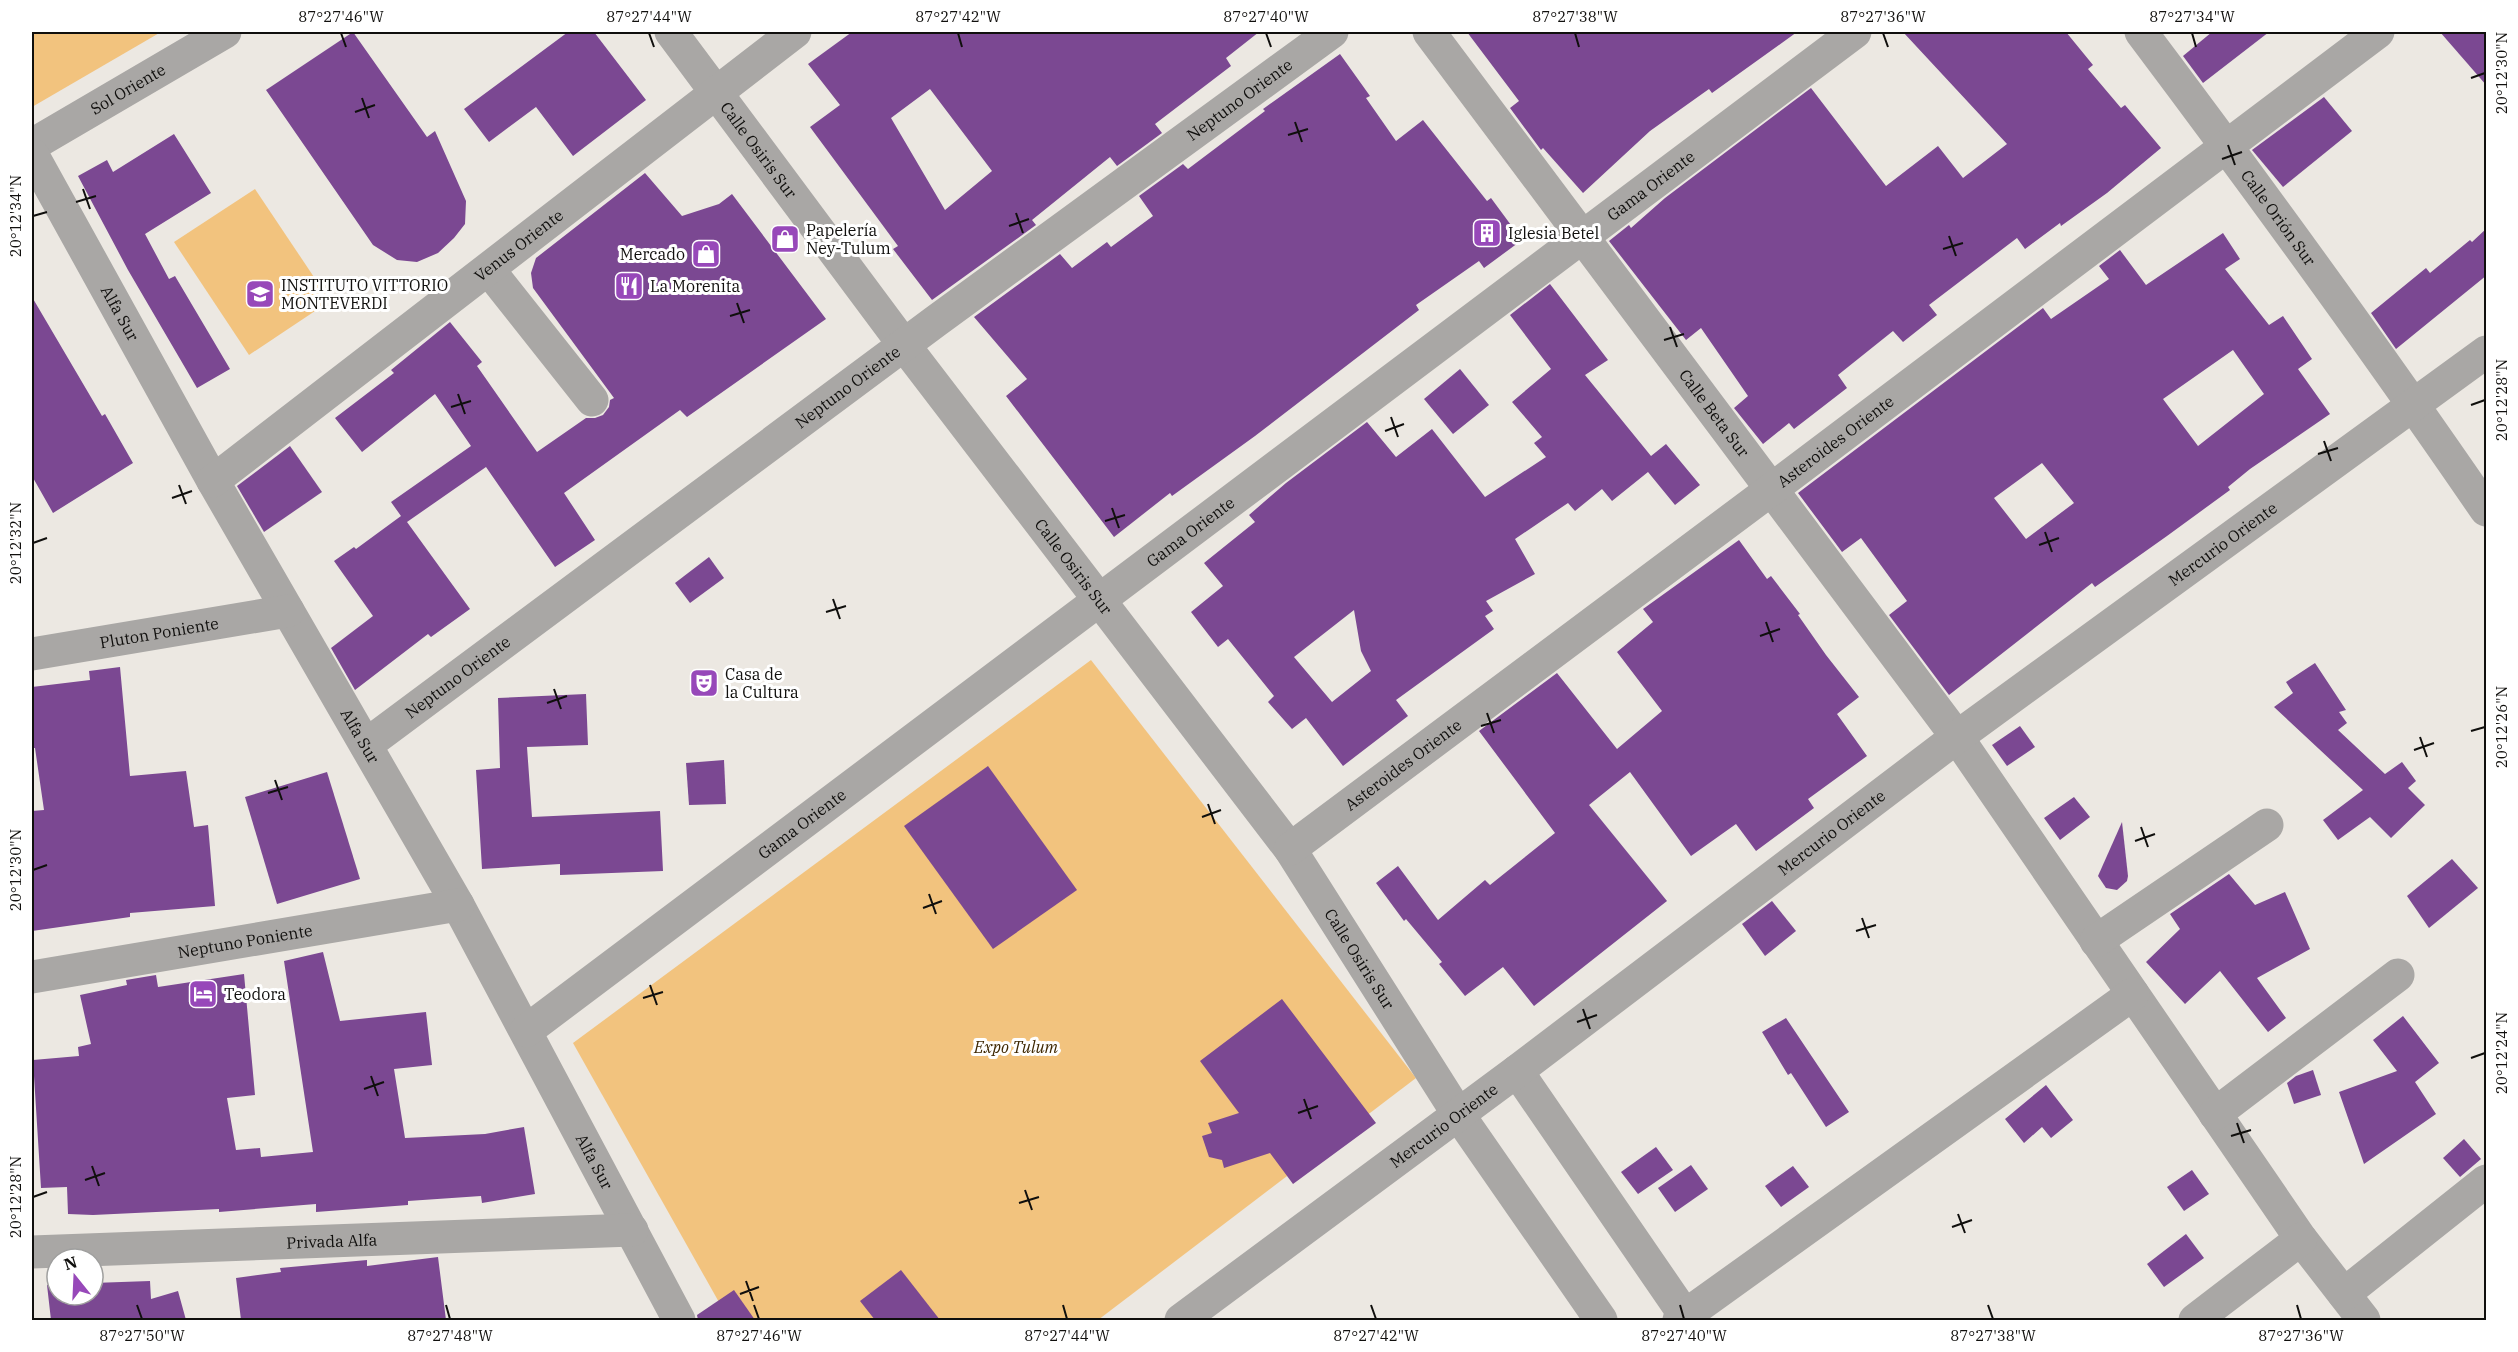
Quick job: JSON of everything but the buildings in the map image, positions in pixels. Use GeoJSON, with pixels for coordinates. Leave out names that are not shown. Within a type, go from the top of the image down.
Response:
{"type":"FeatureCollection","features":[{"type":"Feature","properties":{"kind":"street","name":"Sol Oriente"},"geometry":{"type":"LineString","coordinates":[[32,145],[225,32]]}},
{"type":"Feature","properties":{"kind":"street","name":"Calle Osiris Sur"},"geometry":{"type":"LineString","coordinates":[[671,32],[904,345],[1290,849],[1458,1114],[1601,1320]]}},
{"type":"Feature","properties":{"kind":"street","name":"Venus Oriente"},"geometry":{"type":"LineString","coordinates":[[213,481],[795,32]]}},
{"type":"Feature","properties":{"kind":"street","name":"Neptuno Oriente"},"geometry":{"type":"LineString","coordinates":[[366,746],[904,345],[1332,32]]}},
{"type":"Feature","properties":{"kind":"street","name":"Calle Beta Sur"},"geometry":{"type":"LineString","coordinates":[[1429,32],[1957,737],[2301,1239],[2364,1320]]}},
{"type":"Feature","properties":{"kind":"street","name":"Gama Oriente"},"geometry":{"type":"LineString","coordinates":[[526,1031],[1855,32]]}},
{"type":"Feature","properties":{"kind":"street","name":"Calle Orión Sur"},"geometry":{"type":"LineString","coordinates":[[2141,32],[2227,146],[2415,405],[2487,510]]}},
{"type":"Feature","properties":{"kind":"street","name":"Asteroides Oriente"},"geometry":{"type":"LineString","coordinates":[[1290,849],[2378,32]]}},
{"type":"Feature","properties":{"kind":"street","name":"Alfa Sur"},"geometry":{"type":"LineString","coordinates":[[32,154],[213,481],[458,905],[679,1320]]}},
{"type":"Feature","properties":{"kind":"street"},"geometry":{"type":"LineString","coordinates":[[489,270],[591,400]]}},
{"type":"Feature","properties":{"kind":"street","name":"Mercurio Oriente"},"geometry":{"type":"LineString","coordinates":[[1181,1320],[1517,1071],[1957,737],[2487,352]]}},
{"type":"Feature","properties":{"kind":"street","name":"Pluton Poniente"},"geometry":{"type":"LineString","coordinates":[[32,654],[288,611]]}},
{"type":"Feature","properties":{"kind":"street"},"geometry":{"type":"LineString","coordinates":[[2096,941],[2267,825]]}},
{"type":"Feature","properties":{"kind":"street","name":"Neptuno Poniente"},"geometry":{"type":"LineString","coordinates":[[32,977],[458,905]]}},
{"type":"Feature","properties":{"kind":"street"},"geometry":{"type":"LineString","coordinates":[[2215,1114],[2398,975]]}},
{"type":"Feature","properties":{"kind":"street"},"geometry":{"type":"LineString","coordinates":[[1517,1071],[1684,1319],[2133,994]]}},
{"type":"Feature","properties":{"kind":"street"},"geometry":{"type":"LineString","coordinates":[[2344,1294],[2487,1181]]}},
{"type":"Feature","properties":{"kind":"street","name":"Privada Alfa"},"geometry":{"type":"LineString","coordinates":[[32,1252],[633,1230]]}},
{"type":"Feature","properties":{"kind":"street"},"geometry":{"type":"LineString","coordinates":[[2195,1320],[2301,1239]]}},
{"type":"Feature","properties":{"kind":"green space"},"geometry":{"type":"Polygon","coordinates":[[[32,32],[161,32],[32,107],[32,32]]]}},
{"type":"Feature","properties":{"kind":"green space"},"geometry":{"type":"Polygon","coordinates":[[[255,189],[330,301],[249,355],[174,242],[255,189]]]}},
{"type":"Feature","properties":{"kind":"green space","name":"Expo Tulum"},"geometry":{"type":"Polygon","coordinates":[[[1091,660],[1416,1078],[1098,1320],[729,1320],[573,1043],[1091,660]]]}},
{"type":"Feature","properties":{"kind":"place","name":"Iglesia Betel"},"geometry":{"type":"Point","coordinates":[1487,233]}},
{"type":"Feature","properties":{"kind":"place","name":"Papelería Ney-Tulum"},"geometry":{"type":"Point","coordinates":[785,239]}},
{"type":"Feature","properties":{"kind":"place","name":"Mercado"},"geometry":{"type":"Point","coordinates":[706,254]}},
{"type":"Feature","properties":{"kind":"place","name":"La Morenita"},"geometry":{"type":"Point","coordinates":[629,286]}},
{"type":"Feature","properties":{"kind":"place","name":"INSTITUTO VITTORIO MONTEVERDI"},"geometry":{"type":"Point","coordinates":[260,294]}},
{"type":"Feature","properties":{"kind":"place","name":"Casa de la Cultura"},"geometry":{"type":"Point","coordinates":[704,683]}},
{"type":"Feature","properties":{"kind":"place","name":"Teodora"},"geometry":{"type":"Point","coordinates":[203,994]}}]}
